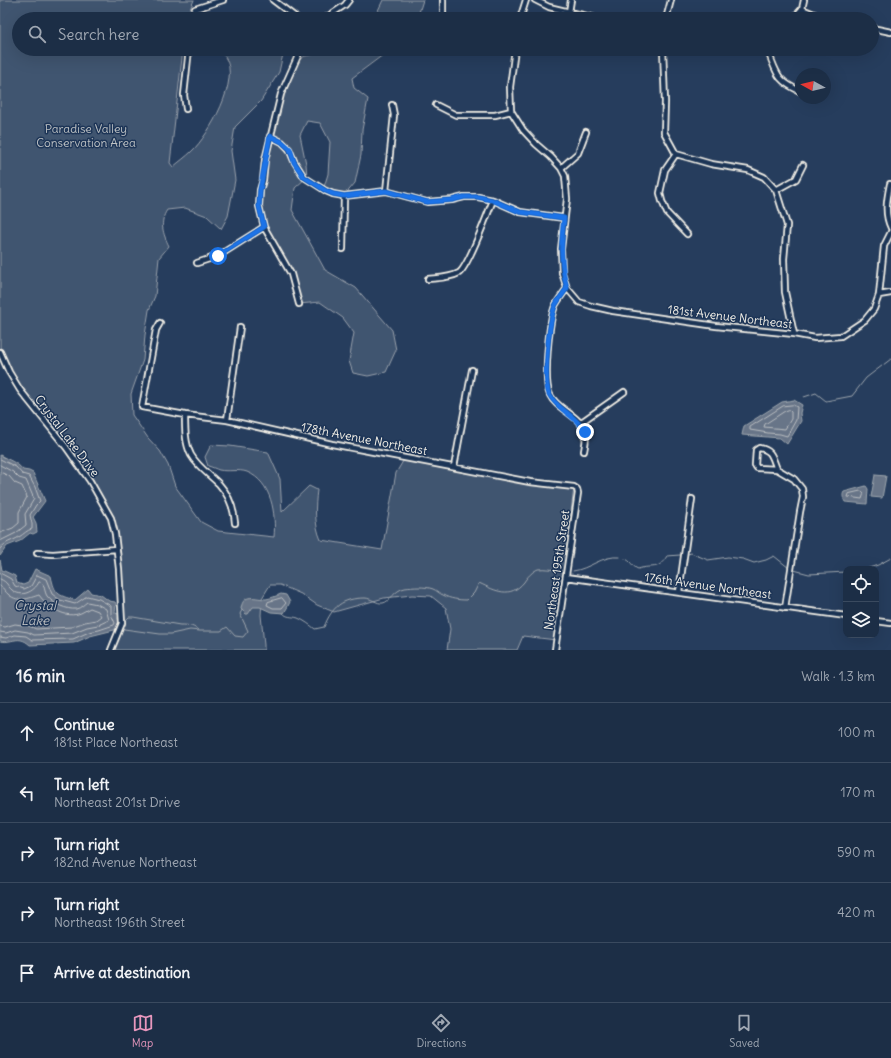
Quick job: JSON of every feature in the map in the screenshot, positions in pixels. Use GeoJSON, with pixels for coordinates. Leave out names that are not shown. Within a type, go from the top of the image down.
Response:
{"type":"FeatureCollection","features":[{"type":"Feature","properties":{"kind":"street"},"geometry":{"type":"LineString","coordinates":[[194,12],[195,9],[223,0]]}},
{"type":"Feature","properties":{"kind":"street"},"geometry":{"type":"LineString","coordinates":[[274,0],[289,12]]}},
{"type":"Feature","properties":{"kind":"street"},"geometry":{"type":"LineString","coordinates":[[334,12],[345,5],[349,0]]}},
{"type":"Feature","properties":{"kind":"street"},"geometry":{"type":"LineString","coordinates":[[443,0],[443,12]]}},
{"type":"Feature","properties":{"kind":"street"},"geometry":{"type":"LineString","coordinates":[[522,12],[526,0]]}},
{"type":"Feature","properties":{"kind":"street"},"geometry":{"type":"LineString","coordinates":[[535,0],[549,7],[569,12],[571,0]]}},
{"type":"Feature","properties":{"kind":"street"},"geometry":{"type":"LineString","coordinates":[[668,12],[671,0]]}},
{"type":"Feature","properties":{"kind":"street"},"geometry":{"type":"LineString","coordinates":[[799,12],[802,8],[804,0]]}},
{"type":"Feature","properties":{"kind":"street"},"geometry":{"type":"LineString","coordinates":[[802,8],[811,12]]}},
{"type":"Feature","properties":{"kind":"street"},"geometry":{"type":"LineString","coordinates":[[879,29],[891,32]]}},
{"type":"Feature","properties":{"kind":"street"},"geometry":{"type":"LineString","coordinates":[[186,108],[184,95],[188,56]]}},
{"type":"Feature","properties":{"kind":"street"},"geometry":{"type":"LineString","coordinates":[[298,56],[281,94],[270,136],[260,190],[259,206],[264,227],[291,274],[296,288],[299,304]]}},
{"type":"Feature","properties":{"kind":"street"},"geometry":{"type":"LineString","coordinates":[[514,56],[510,87],[511,111],[523,130],[561,168],[565,176],[567,187],[561,249],[562,273],[567,288],[556,305],[552,317],[548,346],[547,381],[549,393],[554,401],[580,423],[586,435],[584,451]]}},
{"type":"Feature","properties":{"kind":"street"},"geometry":{"type":"LineString","coordinates":[[663,56],[666,102],[664,132],[676,154],[711,164],[748,170],[764,177],[776,190],[787,225],[784,259],[785,292],[794,334]]}},
{"type":"Feature","properties":{"kind":"street"},"geometry":{"type":"LineString","coordinates":[[770,56],[778,76],[785,83],[795,88]]}},
{"type":"Feature","properties":{"kind":"street"},"geometry":{"type":"LineString","coordinates":[[386,191],[394,115],[392,105]]}},
{"type":"Feature","properties":{"kind":"street"},"geometry":{"type":"LineString","coordinates":[[436,105],[456,115],[495,115],[511,111]]}},
{"type":"Feature","properties":{"kind":"street"},"geometry":{"type":"LineString","coordinates":[[561,168],[578,153],[586,132]]}},
{"type":"Feature","properties":{"kind":"street"},"geometry":{"type":"LineString","coordinates":[[270,136],[282,142],[290,149],[294,162],[304,177],[326,191],[344,196],[386,191],[427,202],[452,200],[464,197],[478,197],[492,200],[520,212],[564,218]]}},
{"type":"Feature","properties":{"kind":"street"},"geometry":{"type":"LineString","coordinates":[[676,154],[665,170],[660,193],[668,213],[687,234]]}},
{"type":"Feature","properties":{"kind":"street"},"geometry":{"type":"LineString","coordinates":[[776,190],[796,179],[803,166]]}},
{"type":"Feature","properties":{"kind":"street"},"geometry":{"type":"LineString","coordinates":[[890,184],[887,212],[888,221],[891,228]]}},
{"type":"Feature","properties":{"kind":"street"},"geometry":{"type":"LineString","coordinates":[[343,249],[344,196]]}},
{"type":"Feature","properties":{"kind":"street"},"geometry":{"type":"LineString","coordinates":[[428,279],[450,276],[462,270],[483,226],[492,200]]}},
{"type":"Feature","properties":{"kind":"street"},"geometry":{"type":"LineString","coordinates":[[197,263],[218,256],[264,227]]}},
{"type":"Feature","properties":{"kind":"street","name":"181st Avenue Northeast"},"geometry":{"type":"LineString","coordinates":[[567,288],[580,302],[613,312],[716,326],[794,334],[815,338],[841,336],[865,320],[874,309],[879,295],[884,246],[891,232]]}},
{"type":"Feature","properties":{"kind":"street"},"geometry":{"type":"LineString","coordinates":[[879,295],[891,293]]}},
{"type":"Feature","properties":{"kind":"street","name":"178th Avenue Northeast"},"geometry":{"type":"LineString","coordinates":[[160,323],[156,330],[142,407],[185,415],[227,420],[324,442],[530,482],[574,487],[577,489],[578,493]]}},
{"type":"Feature","properties":{"kind":"street"},"geometry":{"type":"LineString","coordinates":[[227,420],[240,327]]}},
{"type":"Feature","properties":{"kind":"street","name":"Crystal Lake Drive"},"geometry":{"type":"LineString","coordinates":[[0,352],[9,372],[20,390],[66,447],[90,480],[111,518],[115,534],[122,622],[111,650]]}},
{"type":"Feature","properties":{"kind":"street"},"geometry":{"type":"LineString","coordinates":[[454,467],[472,370]]}},
{"type":"Feature","properties":{"kind":"street"},"geometry":{"type":"LineString","coordinates":[[580,423],[624,392]]}},
{"type":"Feature","properties":{"kind":"street"},"geometry":{"type":"LineString","coordinates":[[185,415],[185,433],[187,445],[191,455],[199,466],[224,490],[233,508],[235,523]]}},
{"type":"Feature","properties":{"kind":"street"},"geometry":{"type":"LineString","coordinates":[[777,469],[770,451],[759,448],[756,450],[755,465],[757,468],[777,469],[794,479],[802,489],[803,497],[785,608]]}},
{"type":"Feature","properties":{"kind":"street","name":"Northeast 195th Street"},"geometry":{"type":"LineString","coordinates":[[555,650],[578,493]]}},
{"type":"Feature","properties":{"kind":"street"},"geometry":{"type":"LineString","coordinates":[[679,592],[692,498]]}},
{"type":"Feature","properties":{"kind":"street"},"geometry":{"type":"LineString","coordinates":[[37,553],[53,554],[116,548]]}},
{"type":"Feature","properties":{"kind":"street","name":"176th Avenue Northeast"},"geometry":{"type":"LineString","coordinates":[[566,577],[843,616]]}},
{"type":"Feature","properties":{"kind":"street"},"geometry":{"type":"LineString","coordinates":[[879,621],[891,623]]}},
{"type":"Feature","properties":{"kind":"green space","name":"Paradise Valley Conservation Area"},"geometry":{"type":"Polygon","coordinates":[[[0,0],[194,0],[189,12],[12,12],[12,56],[182,56],[170,163],[173,167],[192,151],[207,133],[221,106],[229,79],[229,67],[224,56],[283,56],[279,72],[261,101],[235,127],[231,151],[235,180],[228,216],[221,229],[207,216],[185,208],[167,210],[165,214],[163,219],[163,228],[169,246],[159,258],[155,296],[149,310],[143,360],[131,394],[132,415],[148,438],[160,451],[168,465],[175,486],[201,522],[218,531],[274,537],[274,519],[271,500],[267,491],[262,483],[255,477],[247,472],[222,471],[208,466],[205,457],[211,445],[230,446],[268,452],[280,479],[282,512],[309,486],[317,490],[317,528],[321,540],[382,550],[396,473],[406,456],[427,462],[574,487],[556,640],[523,636],[517,650],[447,650],[450,629],[446,608],[431,596],[412,595],[384,598],[334,612],[317,605],[301,594],[280,585],[270,585],[262,598],[261,615],[264,650],[111,650],[120,631],[117,534],[90,481],[20,390],[0,352],[0,0]]]}},
{"type":"Feature","properties":{"kind":"green space"},"geometry":{"type":"Polygon","coordinates":[[[383,0],[423,0],[419,12],[377,12],[383,0]]]}},
{"type":"Feature","properties":{"kind":"green space"},"geometry":{"type":"Polygon","coordinates":[[[305,56],[382,56],[352,78],[354,88],[368,99],[362,130],[361,155],[355,183],[344,196],[333,194],[324,187],[328,174],[330,142],[320,123],[307,121],[300,135],[307,177],[295,188],[292,210],[325,270],[356,288],[392,330],[396,350],[386,372],[368,376],[353,373],[349,361],[354,333],[343,318],[320,302],[299,304],[291,274],[264,227],[259,206],[260,190],[281,94],[295,62],[305,56]]]}},
{"type":"Feature","properties":{"kind":"water"},"geometry":{"type":"Polygon","coordinates":[[[794,400],[802,405],[800,413],[801,421],[787,444],[780,438],[742,435],[744,426],[782,402],[794,400]]]}},
{"type":"Feature","properties":{"kind":"water"},"geometry":{"type":"Polygon","coordinates":[[[0,455],[15,463],[23,470],[33,473],[45,501],[33,517],[36,523],[37,532],[33,534],[30,533],[20,541],[7,546],[0,556],[0,455]]]}},
{"type":"Feature","properties":{"kind":"water"},"geometry":{"type":"Polygon","coordinates":[[[875,475],[886,476],[882,498],[871,497],[875,475]]]}},
{"type":"Feature","properties":{"kind":"water"},"geometry":{"type":"Polygon","coordinates":[[[866,486],[868,489],[867,504],[845,502],[843,497],[844,492],[866,486]]]}},
{"type":"Feature","properties":{"kind":"water","name":"Crystal Lake"},"geometry":{"type":"Polygon","coordinates":[[[0,560],[2,570],[15,576],[17,583],[23,585],[28,583],[35,569],[51,576],[54,587],[58,593],[64,597],[75,600],[88,589],[91,593],[101,595],[109,601],[115,602],[115,613],[119,614],[118,619],[120,622],[124,620],[125,622],[120,624],[118,629],[90,636],[74,643],[30,645],[22,640],[0,641],[0,560]]]}},
{"type":"Feature","properties":{"kind":"water"},"geometry":{"type":"Polygon","coordinates":[[[281,594],[286,595],[290,602],[284,613],[271,612],[260,607],[253,607],[248,614],[246,614],[241,609],[244,600],[247,598],[266,599],[281,594]]]}},
{"type":"Feature","properties":{"kind":"waterway"},"geometry":{"type":"LineString","coordinates":[[804,397],[816,393],[826,401],[852,396],[866,378],[891,359]]}},
{"type":"Feature","properties":{"kind":"waterway"},"geometry":{"type":"LineString","coordinates":[[688,554],[691,553],[708,560],[728,557],[743,559],[754,563],[774,556],[789,568]]}},
{"type":"Feature","properties":{"kind":"waterway"},"geometry":{"type":"LineString","coordinates":[[625,559],[638,569],[654,567],[660,564],[667,556],[680,555]]}},
{"type":"Feature","properties":{"kind":"waterway"},"geometry":{"type":"LineString","coordinates":[[573,571],[585,568],[607,558],[620,557]]}},
{"type":"Feature","properties":{"kind":"waterway"},"geometry":{"type":"LineString","coordinates":[[875,566],[891,558]]}},
{"type":"Feature","properties":{"kind":"waterway"},"geometry":{"type":"LineString","coordinates":[[283,613],[285,615],[301,619],[315,629],[324,627],[334,609],[339,605],[357,598],[365,598],[378,603],[383,603],[388,601],[401,589],[426,587],[452,598],[467,600],[474,593],[479,583],[497,591],[508,592],[519,587],[530,574],[538,569],[560,570]]}},
{"type":"Feature","properties":{"kind":"waterway"},"geometry":{"type":"LineString","coordinates":[[794,570],[809,574],[843,572]]}},
{"type":"Feature","properties":{"kind":"waterway"},"geometry":{"type":"LineString","coordinates":[[124,629],[171,634],[190,630],[221,631],[227,627],[235,636],[243,637],[248,631],[240,614],[242,610]]}},
{"type":"Feature","properties":{"kind":"waterway"},"geometry":{"type":"LineString","coordinates":[[125,621],[129,617],[133,617],[189,626],[198,630]]}},
{"type":"Feature","properties":{"kind":"route"},"geometry":{"type":"LineString","coordinates":[[218,256],[264,227],[259,206],[260,190],[270,136],[282,142],[290,149],[294,162],[304,177],[310,182],[333,194],[344,196],[386,191],[427,202],[438,202],[464,197],[478,197],[492,200],[520,212],[545,214],[564,218],[561,249],[562,273],[567,288],[556,305],[552,317],[548,346],[547,381],[549,393],[554,401],[580,423],[585,432]]}}]}
